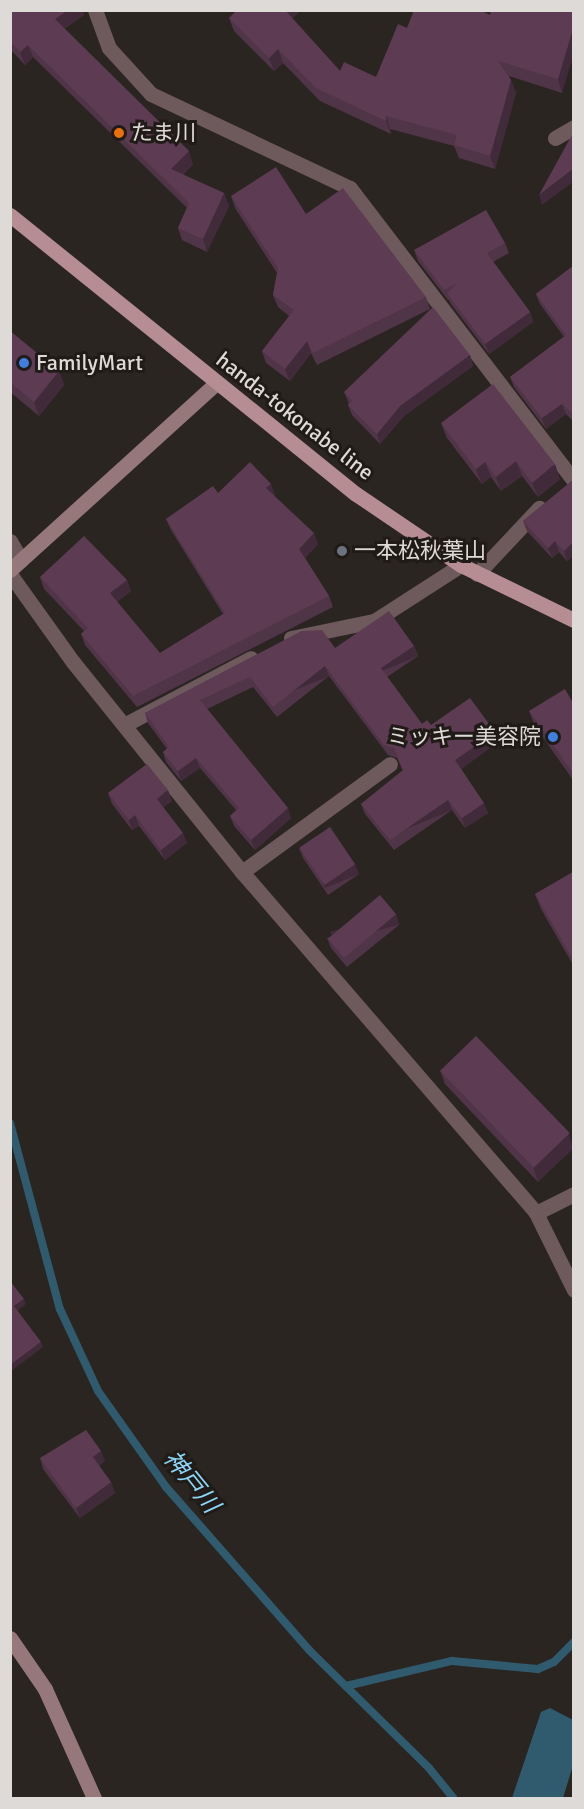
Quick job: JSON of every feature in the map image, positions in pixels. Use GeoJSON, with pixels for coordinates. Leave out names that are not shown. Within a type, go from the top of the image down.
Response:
{"type":"FeatureCollection","features":[{"type":"Feature","properties":{"kind":"main road","name":"handa-tokonabe line"},"geometry":{"type":"LineString","coordinates":[[10,215],[356,494],[461,565],[573,620]]}},
{"type":"Feature","properties":{"kind":"street"},"geometry":{"type":"LineString","coordinates":[[95,10],[109,48],[151,94],[350,188],[573,480],[514,529],[477,574]]}},
{"type":"Feature","properties":{"kind":"street"},"geometry":{"type":"LineString","coordinates":[[555,138],[573,128]]}},
{"type":"Feature","properties":{"kind":"street"},"geometry":{"type":"LineString","coordinates":[[14,568],[216,383]]}},
{"type":"Feature","properties":{"kind":"street"},"geometry":{"type":"LineString","coordinates":[[10,541],[14,568],[73,662],[126,724],[242,872],[536,1213],[573,1290]]}},
{"type":"Feature","properties":{"kind":"street"},"geometry":{"type":"LineString","coordinates":[[126,724],[303,631],[349,629],[374,621],[461,565]]}},
{"type":"Feature","properties":{"kind":"street"},"geometry":{"type":"LineString","coordinates":[[242,872],[390,764]]}},
{"type":"Feature","properties":{"kind":"street"},"geometry":{"type":"LineString","coordinates":[[536,1213],[573,1194]]}},
{"type":"Feature","properties":{"kind":"street"},"geometry":{"type":"LineString","coordinates":[[10,1638],[45,1689],[94,1798]]}},
{"type":"Feature","properties":{"kind":"water"},"geometry":{"type":"Polygon","coordinates":[[[550,1708],[573,1720],[573,1765],[563,1798],[512,1798],[541,1712],[550,1708]]]}},
{"type":"Feature","properties":{"kind":"building"},"geometry":{"type":"Polygon","coordinates":[[[10,10],[68,10],[55,19],[189,151],[171,169],[224,193],[203,239],[178,228],[189,203],[28,45],[20,52],[10,41],[10,10]]]}},
{"type":"Feature","properties":{"kind":"building"},"geometry":{"type":"Polygon","coordinates":[[[237,10],[285,10],[340,71],[344,62],[376,77],[398,24],[407,28],[414,10],[480,10],[490,15],[491,10],[573,10],[573,29],[558,79],[498,61],[511,80],[490,156],[454,145],[457,135],[386,116],[386,121],[316,88],[278,49],[269,58],[229,18],[237,10]]]}},
{"type":"Feature","properties":{"kind":"building"},"geometry":{"type":"Polygon","coordinates":[[[573,133],[573,169],[539,195],[573,133]]]}},
{"type":"Feature","properties":{"kind":"building"},"geometry":{"type":"Polygon","coordinates":[[[276,167],[306,214],[343,188],[426,297],[313,353],[307,341],[285,369],[262,351],[294,310],[273,295],[278,268],[231,196],[276,167]]]}},
{"type":"Feature","properties":{"kind":"building"},"geometry":{"type":"Polygon","coordinates":[[[486,210],[505,243],[487,253],[530,312],[485,344],[447,293],[457,283],[444,290],[414,250],[486,210]]]}},
{"type":"Feature","properties":{"kind":"building"},"geometry":{"type":"Polygon","coordinates":[[[573,266],[573,414],[562,404],[542,418],[510,377],[566,335],[536,294],[573,266]]]}},
{"type":"Feature","properties":{"kind":"building"},"geometry":{"type":"Polygon","coordinates":[[[433,307],[470,355],[400,406],[377,434],[348,405],[352,401],[344,392],[433,307]]]}},
{"type":"Feature","properties":{"kind":"building","name":"FamilyMart"},"geometry":{"type":"Polygon","coordinates":[[[10,331],[59,371],[34,402],[10,382],[10,331]]]}},
{"type":"Feature","properties":{"kind":"building"},"geometry":{"type":"Polygon","coordinates":[[[493,384],[555,464],[532,483],[516,461],[496,477],[485,462],[476,469],[441,423],[493,384]]]}},
{"type":"Feature","properties":{"kind":"building"},"geometry":{"type":"Polygon","coordinates":[[[250,462],[271,484],[266,488],[314,533],[299,549],[329,596],[133,696],[81,634],[88,628],[40,577],[84,536],[127,580],[110,593],[160,653],[225,613],[166,519],[213,486],[218,493],[250,462]]]}},
{"type":"Feature","properties":{"kind":"building"},"geometry":{"type":"Polygon","coordinates":[[[573,480],[573,542],[564,551],[555,541],[548,548],[523,521],[573,480]]]}},
{"type":"Feature","properties":{"kind":"building"},"geometry":{"type":"Polygon","coordinates":[[[389,611],[414,646],[381,668],[422,724],[427,720],[431,725],[470,698],[495,732],[455,760],[484,803],[462,818],[448,800],[390,840],[361,804],[403,770],[394,748],[384,745],[325,666],[273,707],[250,677],[200,700],[288,808],[251,840],[230,816],[239,808],[196,758],[178,771],[163,752],[169,747],[145,713],[302,631],[322,630],[335,648],[389,611]]]}},
{"type":"Feature","properties":{"kind":"building"},"geometry":{"type":"Polygon","coordinates":[[[565,689],[573,703],[573,773],[529,711],[565,689]]]}},
{"type":"Feature","properties":{"kind":"building"},"geometry":{"type":"Polygon","coordinates":[[[147,764],[168,790],[157,799],[183,833],[161,850],[135,815],[129,820],[108,793],[147,764]]]}},
{"type":"Feature","properties":{"kind":"building"},"geometry":{"type":"Polygon","coordinates":[[[330,827],[355,864],[324,885],[299,848],[330,827]]]}},
{"type":"Feature","properties":{"kind":"building"},"geometry":{"type":"Polygon","coordinates":[[[573,872],[573,959],[535,894],[573,872]]]}},
{"type":"Feature","properties":{"kind":"building"},"geometry":{"type":"Polygon","coordinates":[[[380,895],[396,914],[344,958],[328,939],[380,895]]]}},
{"type":"Feature","properties":{"kind":"building"},"geometry":{"type":"Polygon","coordinates":[[[476,1036],[570,1133],[534,1168],[440,1071],[476,1036]]]}},
{"type":"Feature","properties":{"kind":"building"},"geometry":{"type":"Polygon","coordinates":[[[10,1281],[24,1299],[14,1306],[41,1342],[10,1365],[10,1281]]]}},
{"type":"Feature","properties":{"kind":"building"},"geometry":{"type":"Polygon","coordinates":[[[86,1430],[101,1451],[93,1457],[111,1482],[76,1508],[40,1458],[86,1430]]]}},
{"type":"Feature","properties":{"kind":"waterway","name":"神戸川"},"geometry":{"type":"LineString","coordinates":[[10,1123],[60,1309],[98,1391],[166,1487],[309,1650],[429,1768],[453,1798]]}},
{"type":"Feature","properties":{"kind":"waterway"},"geometry":{"type":"LineString","coordinates":[[346,1686],[452,1661],[538,1669],[554,1662],[574,1642]]}},
{"type":"Feature","properties":{"kind":"place","name":"たま川"},"geometry":{"type":"Point","coordinates":[119,133]}},
{"type":"Feature","properties":{"kind":"place","name":"FamilyMart"},"geometry":{"type":"Point","coordinates":[24,363]}},
{"type":"Feature","properties":{"kind":"place","name":"一本松秋葉山"},"geometry":{"type":"Point","coordinates":[342,551]}},
{"type":"Feature","properties":{"kind":"place","name":"ミッキー美容院"},"geometry":{"type":"Point","coordinates":[553,737]}}]}
